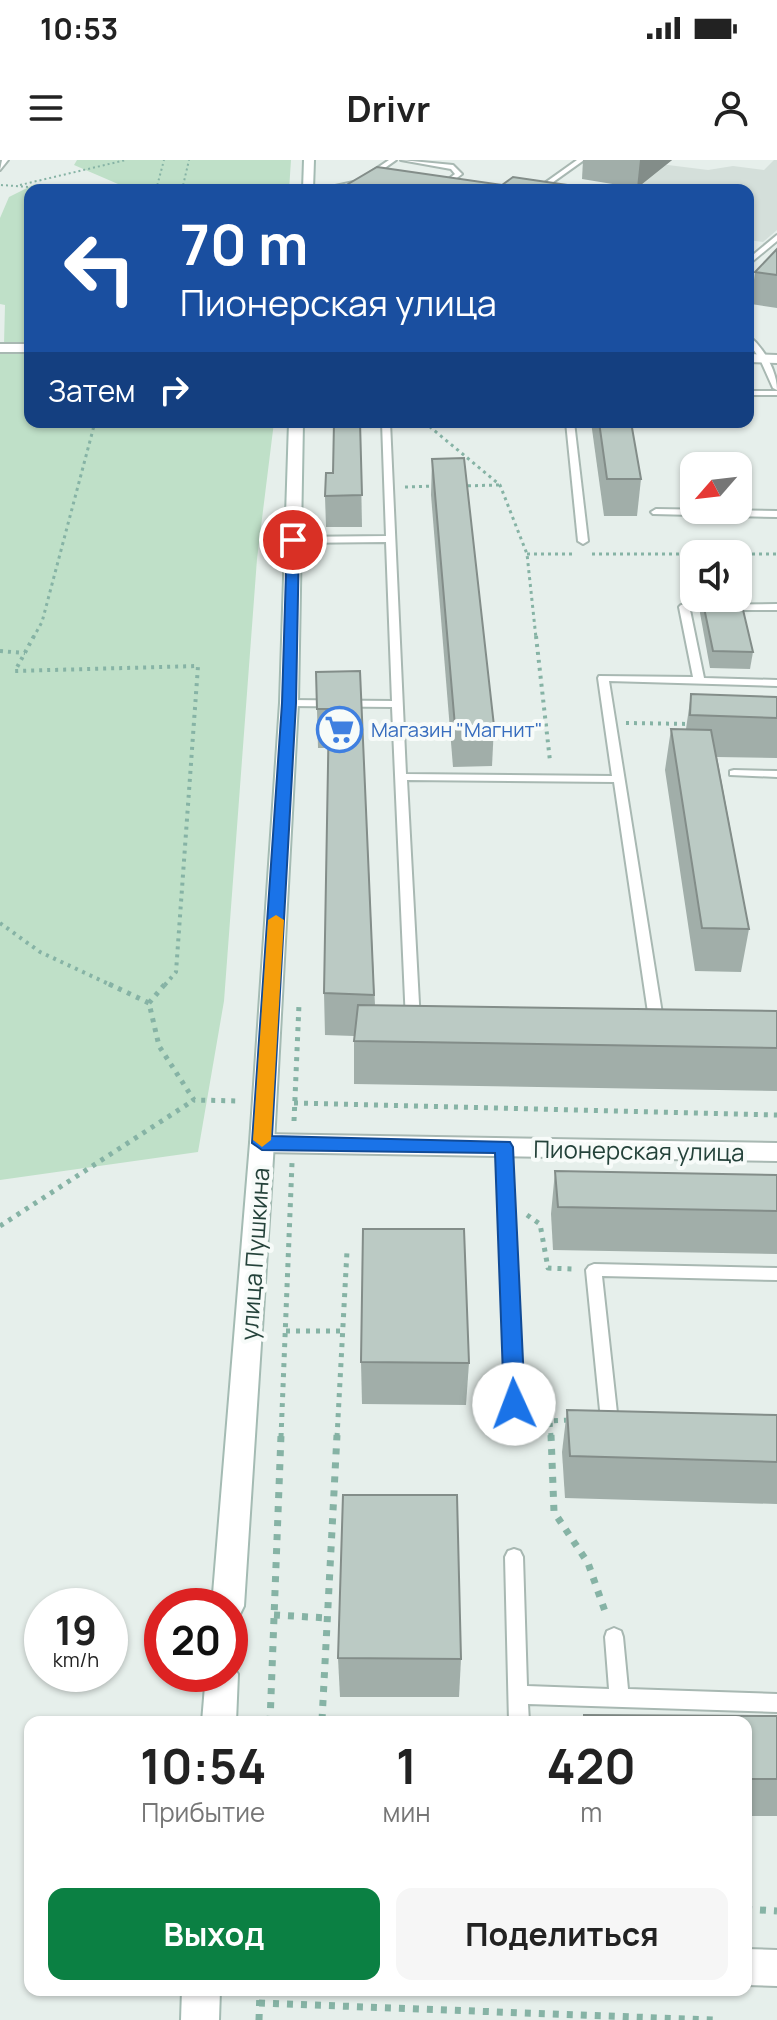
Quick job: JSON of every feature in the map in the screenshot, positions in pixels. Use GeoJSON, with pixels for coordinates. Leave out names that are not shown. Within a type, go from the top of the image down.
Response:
{"type":"FeatureCollection","features":[{"type":"Feature","properties":{"kind":"street"},"geometry":{"type":"LineString","coordinates":[[308,184],[309,160]]}},
{"type":"Feature","properties":{"kind":"street"},"geometry":{"type":"LineString","coordinates":[[0,348],[24,348]]}},
{"type":"Feature","properties":{"kind":"street","name":"улица Пушкина"},"geometry":{"type":"LineString","coordinates":[[229,1588],[262,1143],[289,703],[296,428]]}},
{"type":"Feature","properties":{"kind":"street","name":"Пионерская улица"},"geometry":{"type":"LineString","coordinates":[[262,1143],[777,1152]]}},
{"type":"Feature","properties":{"kind":"street"},"geometry":{"type":"LineString","coordinates":[[219,1716],[221,1692]]}},
{"type":"Feature","properties":{"kind":"street"},"geometry":{"type":"LineString","coordinates":[[752,1967],[777,1968]]}},
{"type":"Feature","properties":{"kind":"street"},"geometry":{"type":"LineString","coordinates":[[200,2020],[201,1996]]}},
{"type":"Feature","properties":{"kind":"lane"},"geometry":{"type":"LineString","coordinates":[[0,168],[5,160]]}},
{"type":"Feature","properties":{"kind":"lane"},"geometry":{"type":"LineString","coordinates":[[354,184],[393,160]]}},
{"type":"Feature","properties":{"kind":"lane"},"geometry":{"type":"LineString","coordinates":[[404,160],[453,167],[459,174],[445,184]]}},
{"type":"Feature","properties":{"kind":"lane"},"geometry":{"type":"LineString","coordinates":[[547,184],[581,160]]}},
{"type":"Feature","properties":{"kind":"lane"},"geometry":{"type":"LineString","coordinates":[[448,182],[461,184]]}},
{"type":"Feature","properties":{"kind":"lane"},"geometry":{"type":"LineString","coordinates":[[754,258],[777,237]]}},
{"type":"Feature","properties":{"kind":"lane"},"geometry":{"type":"LineString","coordinates":[[754,343],[770,359],[777,391],[754,393]]}},
{"type":"Feature","properties":{"kind":"lane"},"geometry":{"type":"LineString","coordinates":[[386,428],[414,1027],[429,1027]]}},
{"type":"Feature","properties":{"kind":"lane"},"geometry":{"type":"LineString","coordinates":[[571,428],[583,541]]}},
{"type":"Feature","properties":{"kind":"lane"},"geometry":{"type":"LineString","coordinates":[[656,512],[777,514]]}},
{"type":"Feature","properties":{"kind":"lane"},"geometry":{"type":"LineString","coordinates":[[293,540],[391,539]]}},
{"type":"Feature","properties":{"kind":"lane"},"geometry":{"type":"LineString","coordinates":[[699,681],[684,607],[777,607]]}},
{"type":"Feature","properties":{"kind":"lane"},"geometry":{"type":"LineString","coordinates":[[658,1030],[603,678],[777,683]]}},
{"type":"Feature","properties":{"kind":"lane"},"geometry":{"type":"LineString","coordinates":[[289,703],[397,704]]}},
{"type":"Feature","properties":{"kind":"lane"},"geometry":{"type":"LineString","coordinates":[[734,773],[777,774]]}},
{"type":"Feature","properties":{"kind":"lane"},"geometry":{"type":"LineString","coordinates":[[401,777],[619,779]]}},
{"type":"Feature","properties":{"kind":"lane"},"geometry":{"type":"LineString","coordinates":[[643,1030],[673,1030]]}},
{"type":"Feature","properties":{"kind":"lane"},"geometry":{"type":"LineString","coordinates":[[504,1147],[514,1404]]}},
{"type":"Feature","properties":{"kind":"lane"},"geometry":{"type":"LineString","coordinates":[[639,1421],[609,1420],[594,1270],[777,1274]]}},
{"type":"Feature","properties":{"kind":"lane"},"geometry":{"type":"LineString","coordinates":[[514,1557],[519,1716]]}},
{"type":"Feature","properties":{"kind":"lane"},"geometry":{"type":"LineString","coordinates":[[614,1637],[619,1698]]}},
{"type":"Feature","properties":{"kind":"lane"},"geometry":{"type":"LineString","coordinates":[[518,1695],[777,1703]]}},
{"type":"Feature","properties":{"kind":"path"},"geometry":{"type":"LineString","coordinates":[[24,184],[126,160]]}},
{"type":"Feature","properties":{"kind":"path"},"geometry":{"type":"LineString","coordinates":[[158,184],[164,160]]}},
{"type":"Feature","properties":{"kind":"path"},"geometry":{"type":"LineString","coordinates":[[183,184],[189,160]]}},
{"type":"Feature","properties":{"kind":"path"},"geometry":{"type":"LineString","coordinates":[[20,185],[24,184]]}},
{"type":"Feature","properties":{"kind":"path"},"geometry":{"type":"LineString","coordinates":[[0,185],[24,185]]}},
{"type":"Feature","properties":{"kind":"path"},"geometry":{"type":"LineString","coordinates":[[93,428],[42,622],[15,671],[198,666],[176,972],[149,1003]]}},
{"type":"Feature","properties":{"kind":"path"},"geometry":{"type":"LineString","coordinates":[[431,428],[500,485],[527,554],[551,770]]}},
{"type":"Feature","properties":{"kind":"path"},"geometry":{"type":"LineString","coordinates":[[453,486],[500,485]]}},
{"type":"Feature","properties":{"kind":"path"},"geometry":{"type":"LineString","coordinates":[[389,487],[437,486]]}},
{"type":"Feature","properties":{"kind":"path"},"geometry":{"type":"LineString","coordinates":[[527,554],[680,554]]}},
{"type":"Feature","properties":{"kind":"path"},"geometry":{"type":"LineString","coordinates":[[752,554],[777,554]]}},
{"type":"Feature","properties":{"kind":"path"},"geometry":{"type":"LineString","coordinates":[[0,651],[25,653]]}},
{"type":"Feature","properties":{"kind":"path"},"geometry":{"type":"LineString","coordinates":[[610,723],[701,724]]}},
{"type":"Feature","properties":{"kind":"path"},"geometry":{"type":"LineString","coordinates":[[0,923],[40,952],[149,1003]]}},
{"type":"Feature","properties":{"kind":"path"},"geometry":{"type":"LineString","coordinates":[[270,1716],[299,991]]}},
{"type":"Feature","properties":{"kind":"path"},"geometry":{"type":"LineString","coordinates":[[149,1003],[159,1046],[194,1100]]}},
{"type":"Feature","properties":{"kind":"path"},"geometry":{"type":"LineString","coordinates":[[0,1226],[194,1100],[777,1115]]}},
{"type":"Feature","properties":{"kind":"path"},"geometry":{"type":"LineString","coordinates":[[506,1201],[540,1224],[548,1268],[594,1270]]}},
{"type":"Feature","properties":{"kind":"path"},"geometry":{"type":"LineString","coordinates":[[322,1716],[347,1251]]}},
{"type":"Feature","properties":{"kind":"path"},"geometry":{"type":"LineString","coordinates":[[286,1331],[343,1331]]}},
{"type":"Feature","properties":{"kind":"path"},"geometry":{"type":"LineString","coordinates":[[609,1420],[550,1421],[554,1512],[588,1563],[614,1637]]}},
{"type":"Feature","properties":{"kind":"path"},"geometry":{"type":"LineString","coordinates":[[274,1615],[328,1618]]}},
{"type":"Feature","properties":{"kind":"path"},"geometry":{"type":"LineString","coordinates":[[752,1909],[777,1911]]}},
{"type":"Feature","properties":{"kind":"path"},"geometry":{"type":"LineString","coordinates":[[259,2020],[260,1996]]}},
{"type":"Feature","properties":{"kind":"path"},"geometry":{"type":"LineString","coordinates":[[259,2003],[713,2020]]}},
{"type":"Feature","properties":{"kind":"shaded area"},"geometry":{"type":"Polygon","coordinates":[[[777,160],[777,230],[763,242],[754,241],[754,184],[626,184],[652,163],[708,170],[733,166],[764,170],[777,160]]]}},
{"type":"Feature","properties":{"kind":"green space"},"geometry":{"type":"Polygon","coordinates":[[[77,160],[291,160],[289,184],[118,184],[74,165],[77,160]]]}},
{"type":"Feature","properties":{"kind":"green space"},"geometry":{"type":"Polygon","coordinates":[[[24,190],[24,344],[4,344],[5,305],[0,304],[0,218],[9,197],[24,190]]]}},
{"type":"Feature","properties":{"kind":"green space"},"geometry":{"type":"Polygon","coordinates":[[[0,352],[24,353],[24,428],[273,428],[257,559],[224,1001],[198,1152],[0,1180],[0,352]]]}},
{"type":"Feature","properties":{"kind":"building"},"geometry":{"type":"Polygon","coordinates":[[[377,167],[495,184],[348,184],[377,167]]]}},
{"type":"Feature","properties":{"kind":"building"},"geometry":{"type":"Polygon","coordinates":[[[513,177],[560,184],[503,184],[513,177]]]}},
{"type":"Feature","properties":{"kind":"building"},"geometry":{"type":"Polygon","coordinates":[[[777,249],[777,275],[755,272],[777,249]]]}},
{"type":"Feature","properties":{"kind":"building"},"geometry":{"type":"Polygon","coordinates":[[[334,428],[360,428],[362,495],[325,496],[326,473],[333,473],[334,428]]]}},
{"type":"Feature","properties":{"kind":"building"},"geometry":{"type":"Polygon","coordinates":[[[600,428],[632,428],[641,479],[607,479],[600,428]]]}},
{"type":"Feature","properties":{"kind":"building"},"geometry":{"type":"Polygon","coordinates":[[[464,458],[494,726],[455,726],[432,459],[464,458]]]}},
{"type":"Feature","properties":{"kind":"building"},"geometry":{"type":"Polygon","coordinates":[[[705,612],[744,612],[753,652],[713,651],[705,612]]]}},
{"type":"Feature","properties":{"kind":"building"},"geometry":{"type":"Polygon","coordinates":[[[360,671],[374,995],[324,993],[329,709],[317,709],[316,672],[360,671]]]}},
{"type":"Feature","properties":{"kind":"building"},"geometry":{"type":"Polygon","coordinates":[[[691,694],[777,697],[777,718],[690,715],[691,694]]]}},
{"type":"Feature","properties":{"kind":"building"},"geometry":{"type":"Polygon","coordinates":[[[671,729],[711,730],[749,929],[702,928],[671,729]]]}},
{"type":"Feature","properties":{"kind":"building"},"geometry":{"type":"Polygon","coordinates":[[[358,1005],[777,1011],[777,1048],[354,1041],[358,1005]]]}},
{"type":"Feature","properties":{"kind":"building"},"geometry":{"type":"Polygon","coordinates":[[[555,1171],[777,1175],[777,1211],[558,1207],[555,1171]]]}},
{"type":"Feature","properties":{"kind":"building"},"geometry":{"type":"Polygon","coordinates":[[[363,1229],[464,1229],[469,1363],[361,1362],[363,1229]]]}},
{"type":"Feature","properties":{"kind":"building"},"geometry":{"type":"Polygon","coordinates":[[[567,1410],[777,1415],[777,1462],[570,1456],[567,1410]]]}},
{"type":"Feature","properties":{"kind":"building"},"geometry":{"type":"Polygon","coordinates":[[[343,1495],[457,1495],[461,1659],[338,1658],[343,1495]]]}},
{"type":"Feature","properties":{"kind":"building"},"geometry":{"type":"Polygon","coordinates":[[[584,1715],[777,1716],[777,1779],[752,1779],[752,1716],[584,1715]]]}},
{"type":"Feature","properties":{"kind":"slow traffic"},"geometry":{"type":"LineString","coordinates":[[262,1140],[276,920]]}},
{"type":"Feature","properties":{"kind":"place","name":"Магазин \"Магнит\""},"geometry":{"type":"Point","coordinates":[340,729]}},
{"type":"Feature","properties":{"kind":"route"},"geometry":{"type":"LineString","coordinates":[[293,540],[289,703],[262,1143],[504,1147],[514,1404]]}}]}
